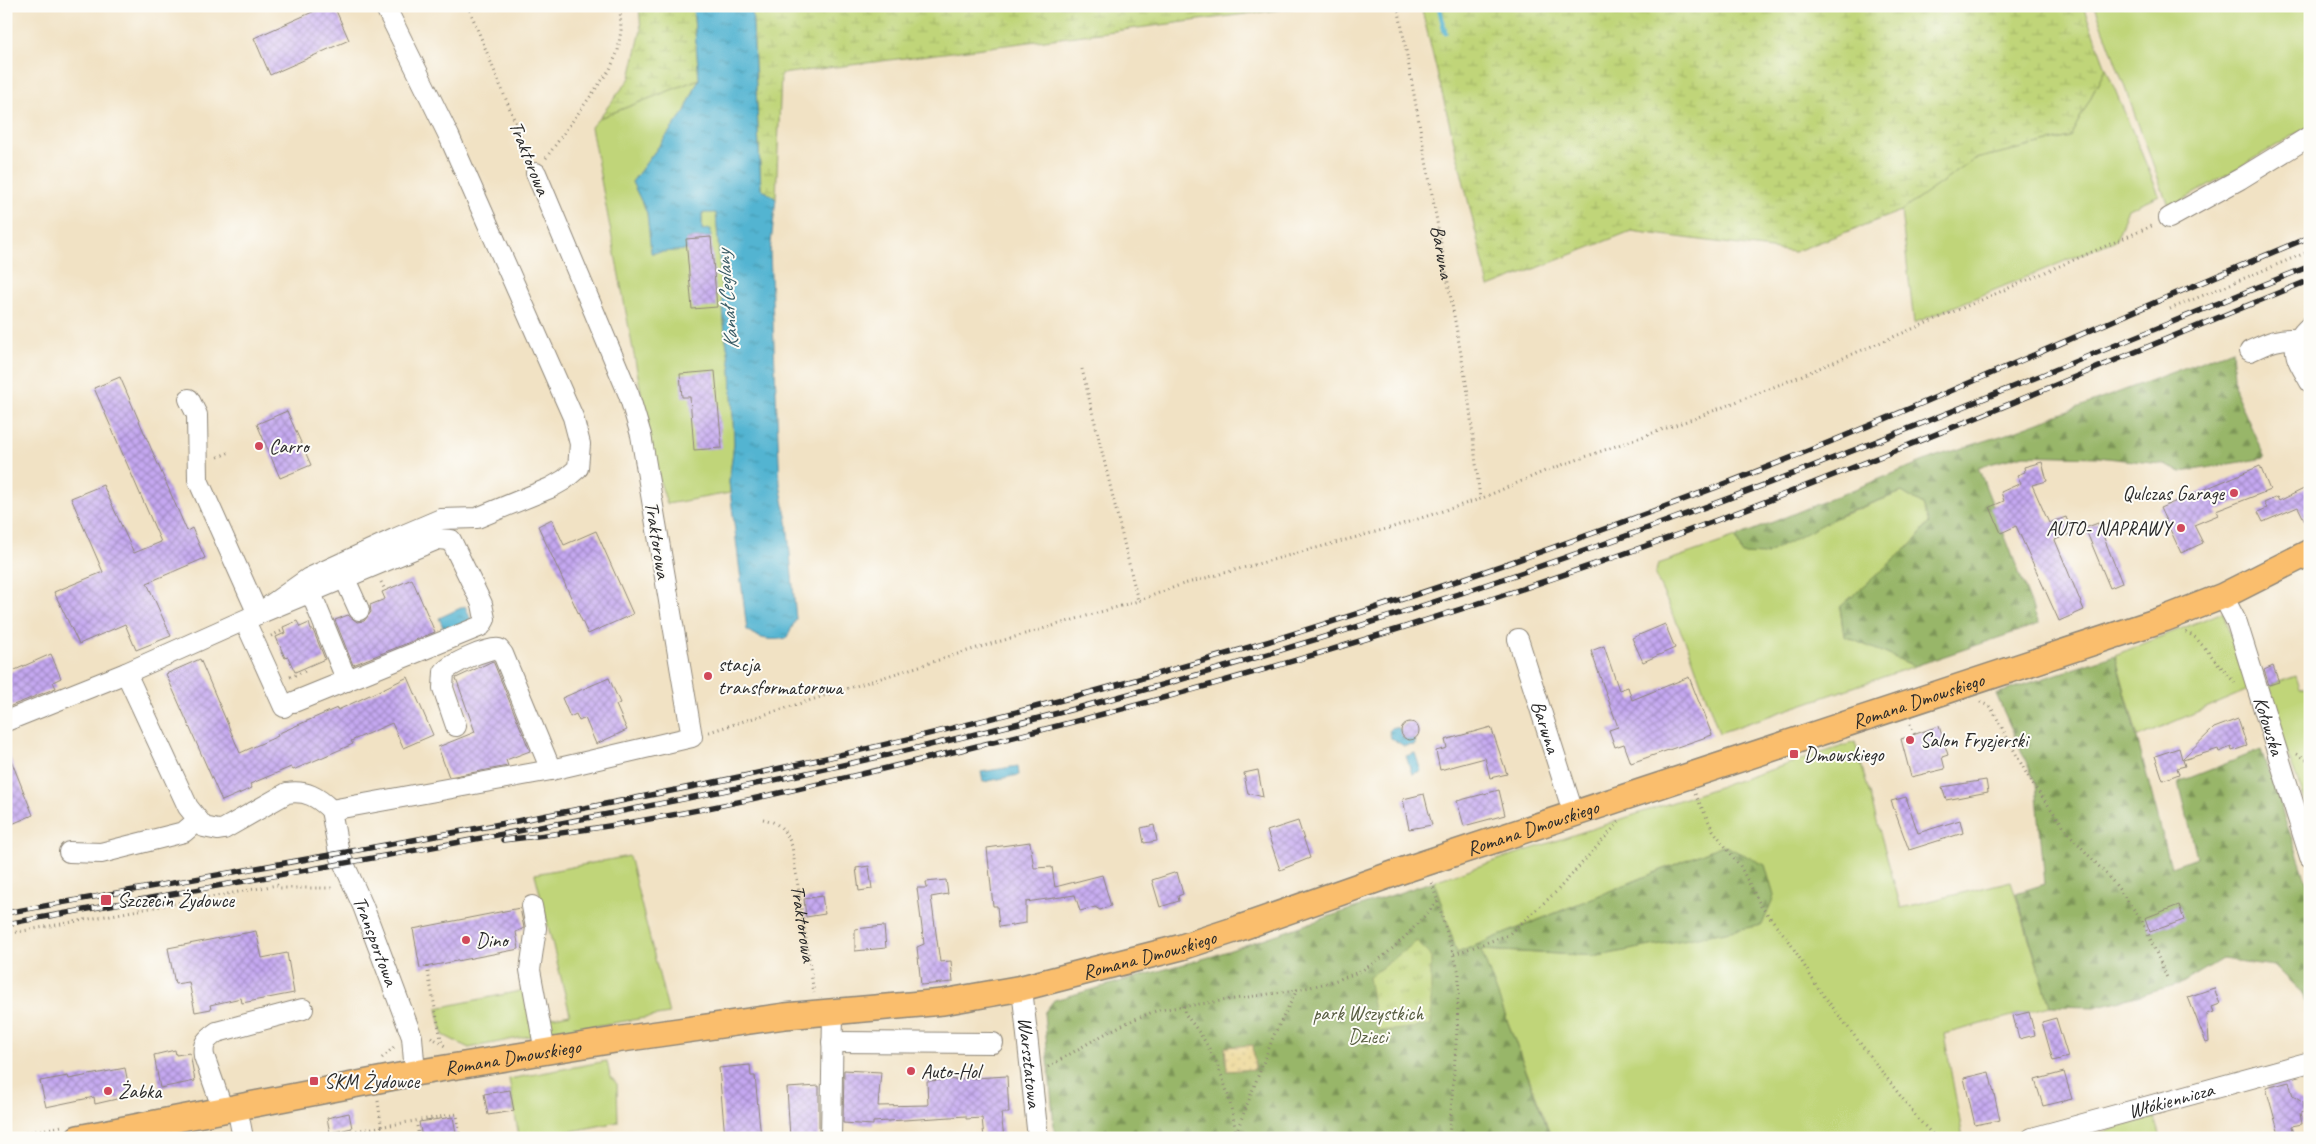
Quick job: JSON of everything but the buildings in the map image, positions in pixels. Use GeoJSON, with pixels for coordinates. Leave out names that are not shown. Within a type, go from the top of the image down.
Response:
{"type":"FeatureCollection","features":[{"type":"Feature","properties":{"kind":"main road","name":"Romana Dmowskiego"},"geometry":{"type":"LineString","coordinates":[[72,1132],[230,1108],[415,1073],[743,1021],[952,1001],[1022,988],[1182,947],[1407,869],[2105,639],[2223,596],[2310,552]]}},
{"type":"Feature","properties":{"kind":"street"},"geometry":{"type":"LineString","coordinates":[[251,617],[309,578],[434,520],[478,518],[550,488],[574,473],[580,461],[580,444],[573,417],[453,145],[386,6]]}},
{"type":"Feature","properties":{"kind":"street"},"geometry":{"type":"LineString","coordinates":[[2169,218],[2240,179],[2310,136]]}},
{"type":"Feature","properties":{"kind":"street","name":"Traktorowa"},"geometry":{"type":"LineString","coordinates":[[536,173],[629,395],[641,435],[692,737]]}},
{"type":"Feature","properties":{"kind":"street"},"geometry":{"type":"LineString","coordinates":[[2250,351],[2270,342],[2304,333]]}},
{"type":"Feature","properties":{"kind":"street"},"geometry":{"type":"LineString","coordinates":[[2304,333],[2296,355],[2298,364],[2310,382]]}},
{"type":"Feature","properties":{"kind":"street"},"geometry":{"type":"LineString","coordinates":[[6,721],[126,673],[251,617],[345,579],[438,538],[447,538],[455,545],[485,613],[484,623],[473,631],[289,704],[251,617],[198,480],[197,415],[190,399]]}},
{"type":"Feature","properties":{"kind":"street"},"geometry":{"type":"LineString","coordinates":[[345,579],[359,610]]}},
{"type":"Feature","properties":{"kind":"street"},"geometry":{"type":"LineString","coordinates":[[310,593],[347,681]]}},
{"type":"Feature","properties":{"kind":"street","name":"Kołowska"},"geometry":{"type":"LineString","coordinates":[[2223,596],[2237,623],[2304,822],[2310,857]]}},
{"type":"Feature","properties":{"kind":"street","name":"Barwna"},"geometry":{"type":"LineString","coordinates":[[1518,639],[1574,815]]}},
{"type":"Feature","properties":{"kind":"street"},"geometry":{"type":"LineString","coordinates":[[456,726],[443,688],[444,672],[450,666],[490,650],[499,649],[504,654],[550,770]]}},
{"type":"Feature","properties":{"kind":"street"},"geometry":{"type":"LineString","coordinates":[[126,673],[188,807],[197,821],[212,830],[224,829],[287,793],[295,792],[314,796],[331,810],[550,770],[692,737]]}},
{"type":"Feature","properties":{"kind":"street","name":"Transportowa"},"geometry":{"type":"LineString","coordinates":[[331,810],[340,852],[363,906],[412,1037],[415,1073]]}},
{"type":"Feature","properties":{"kind":"street"},"geometry":{"type":"LineString","coordinates":[[69,852],[101,853],[184,832],[197,821]]}},
{"type":"Feature","properties":{"kind":"street"},"geometry":{"type":"LineString","coordinates":[[532,906],[536,928],[530,970],[545,1052]]}},
{"type":"Feature","properties":{"kind":"street","name":"Warsztatowa"},"geometry":{"type":"LineString","coordinates":[[1022,988],[1038,1138]]}},
{"type":"Feature","properties":{"kind":"street"},"geometry":{"type":"LineString","coordinates":[[243,1138],[204,1056],[203,1047],[207,1039],[217,1032],[303,1009]]}},
{"type":"Feature","properties":{"kind":"street"},"geometry":{"type":"LineString","coordinates":[[825,1013],[832,1042],[831,1138]]}},
{"type":"Feature","properties":{"kind":"street"},"geometry":{"type":"LineString","coordinates":[[832,1042],[992,1043]]}},
{"type":"Feature","properties":{"kind":"street","name":"Włókiennicza"},"geometry":{"type":"LineString","coordinates":[[2032,1138],[2310,1062]]}},
{"type":"Feature","properties":{"kind":"path","name":"Traktorowa"},"geometry":{"type":"LineString","coordinates":[[468,6],[536,173]]}},
{"type":"Feature","properties":{"kind":"path"},"geometry":{"type":"LineString","coordinates":[[536,173],[610,69],[618,51],[621,30],[620,6]]}},
{"type":"Feature","properties":{"kind":"path","name":"Barwna"},"geometry":{"type":"LineString","coordinates":[[1398,6],[1468,393],[1480,499]]}},
{"type":"Feature","properties":{"kind":"path"},"geometry":{"type":"LineString","coordinates":[[692,737],[977,648],[1138,601],[1198,580],[1390,528],[1480,499],[1545,471],[1698,417],[1786,382],[1980,301],[2169,218]]}},
{"type":"Feature","properties":{"kind":"path"},"geometry":{"type":"LineString","coordinates":[[2170,309],[2310,251]]}},
{"type":"Feature","properties":{"kind":"path"},"geometry":{"type":"LineString","coordinates":[[1082,369],[1138,601]]}},
{"type":"Feature","properties":{"kind":"path"},"geometry":{"type":"LineString","coordinates":[[218,457],[230,452]]}},
{"type":"Feature","properties":{"kind":"path"},"geometry":{"type":"LineString","coordinates":[[2183,631],[2196,638],[2240,689]]}},
{"type":"Feature","properties":{"kind":"path"},"geometry":{"type":"LineString","coordinates":[[284,680],[308,670]]}},
{"type":"Feature","properties":{"kind":"path"},"geometry":{"type":"LineString","coordinates":[[1975,701],[1989,706],[1993,711],[2031,782],[2071,836],[2115,884],[2143,922],[2168,980]]}},
{"type":"Feature","properties":{"kind":"path"},"geometry":{"type":"LineString","coordinates":[[1908,719],[1915,735]]}},
{"type":"Feature","properties":{"kind":"path"},"geometry":{"type":"LineString","coordinates":[[1692,790],[1713,830],[1740,866],[1761,906],[1789,941],[1818,988],[1918,1119],[1936,1138]]}},
{"type":"Feature","properties":{"kind":"path"},"geometry":{"type":"LineString","coordinates":[[1454,954],[1508,935],[1556,892],[1623,817]]}},
{"type":"Feature","properties":{"kind":"path","name":"Traktorowa"},"geometry":{"type":"LineString","coordinates":[[762,819],[776,823],[784,830],[792,846],[825,1013]]}},
{"type":"Feature","properties":{"kind":"path"},"geometry":{"type":"LineString","coordinates":[[1429,875],[1454,954],[1459,978],[1449,1138]]}},
{"type":"Feature","properties":{"kind":"path"},"geometry":{"type":"LineString","coordinates":[[6,934],[277,886],[280,888],[328,890],[343,886]]}},
{"type":"Feature","properties":{"kind":"path"},"geometry":{"type":"LineString","coordinates":[[1044,1059],[1045,1069],[1094,1039],[1141,1016],[1182,1006],[1297,990],[1361,971],[1389,953],[1438,901]]}},
{"type":"Feature","properties":{"kind":"path"},"geometry":{"type":"LineString","coordinates":[[427,967],[442,1044]]}},
{"type":"Feature","properties":{"kind":"path"},"geometry":{"type":"LineString","coordinates":[[1234,1138],[1274,1035],[1297,990]]}},
{"type":"Feature","properties":{"kind":"path"},"geometry":{"type":"LineString","coordinates":[[1182,1006],[1216,1059],[1230,1102],[1236,1133]]}},
{"type":"Feature","properties":{"kind":"path"},"geometry":{"type":"LineString","coordinates":[[424,1032],[448,1048]]}},
{"type":"Feature","properties":{"kind":"path"},"geometry":{"type":"LineString","coordinates":[[378,1061],[396,1045]]}},
{"type":"Feature","properties":{"kind":"path"},"geometry":{"type":"LineString","coordinates":[[377,1096],[383,1126],[383,1138]]}},
{"type":"Feature","properties":{"kind":"path"},"geometry":{"type":"LineString","coordinates":[[312,1138],[457,1114],[460,1138]]}},
{"type":"Feature","properties":{"kind":"path"},"geometry":{"type":"LineString","coordinates":[[418,1126],[419,1138]]}},
{"type":"Feature","properties":{"kind":"path"},"geometry":{"type":"LineString","coordinates":[[6,1136],[72,1132]]}},
{"type":"Feature","properties":{"kind":"green space"},"geometry":{"type":"Polygon","coordinates":[[[639,6],[693,6],[699,79],[599,118],[630,78],[641,30],[639,6]]]}},
{"type":"Feature","properties":{"kind":"green space"},"geometry":{"type":"Polygon","coordinates":[[[752,6],[1308,6],[781,74],[776,199],[761,188],[752,6]]]}},
{"type":"Feature","properties":{"kind":"green space"},"geometry":{"type":"Polygon","coordinates":[[[1421,6],[2083,6],[2106,68],[2070,137],[1975,159],[1901,211],[1794,252],[1631,231],[1489,287],[1421,6]]]}},
{"type":"Feature","properties":{"kind":"green space"},"geometry":{"type":"Polygon","coordinates":[[[2095,6],[2310,6],[2310,126],[2169,208],[2095,6]]]}},
{"type":"Feature","properties":{"kind":"green space"},"geometry":{"type":"Polygon","coordinates":[[[2106,68],[2159,195],[2128,209],[2116,240],[1914,323],[1901,211],[1975,159],[2070,137],[2106,68]]]}},
{"type":"Feature","properties":{"kind":"green space"},"geometry":{"type":"Polygon","coordinates":[[[699,79],[685,111],[632,182],[647,213],[652,253],[687,249],[686,239],[702,230],[702,213],[716,212],[725,334],[731,369],[734,444],[729,481],[730,493],[667,504],[655,466],[591,127],[599,118],[699,79]]]}},
{"type":"Feature","properties":{"kind":"green space"},"geometry":{"type":"Polygon","coordinates":[[[2232,350],[2235,391],[2265,458],[2181,472],[2161,464],[2098,457],[2024,455],[1978,467],[2039,624],[1915,666],[1844,636],[1840,607],[1914,542],[1929,523],[1923,505],[1902,492],[1845,513],[1764,555],[1742,554],[1736,537],[1934,457],[2004,435],[2232,350]]]}},
{"type":"Feature","properties":{"kind":"green space"},"geometry":{"type":"Polygon","coordinates":[[[1902,492],[1923,505],[1929,523],[1914,542],[1840,608],[1844,636],[1915,666],[1719,733],[1689,649],[1655,575],[1658,564],[1736,537],[1742,554],[1902,492]]]}},
{"type":"Feature","properties":{"kind":"green space"},"geometry":{"type":"Polygon","coordinates":[[[2223,612],[2248,690],[2138,737],[2115,655],[2223,612]]]}},
{"type":"Feature","properties":{"kind":"green space"},"geometry":{"type":"Polygon","coordinates":[[[2115,655],[2171,867],[2197,858],[2179,782],[2261,750],[2310,891],[2310,1016],[2304,995],[2274,966],[2222,959],[2179,985],[2095,1007],[2050,1006],[2016,893],[2045,884],[2036,784],[1996,694],[2115,655]]]}},
{"type":"Feature","properties":{"kind":"green space"},"geometry":{"type":"Polygon","coordinates":[[[2296,676],[2300,689],[2310,687],[2310,813],[2262,688],[2296,676]]]}},
{"type":"Feature","properties":{"kind":"green space"},"geometry":{"type":"Polygon","coordinates":[[[1855,742],[1901,908],[2011,881],[2050,1006],[1944,1034],[1963,1138],[1552,1138],[1480,950],[1598,956],[1679,940],[1723,845],[1457,953],[1434,881],[1855,742]]]}},
{"type":"Feature","properties":{"kind":"green space","name":"park Wszystkich Dzieci"},"geometry":{"type":"Polygon","coordinates":[[[1723,845],[1765,865],[1774,896],[1762,925],[1598,956],[1481,950],[1551,1138],[1055,1138],[1044,1013],[1054,1000],[1213,956],[1434,881],[1457,953],[1723,845]]]}},
{"type":"Feature","properties":{"kind":"green space"},"geometry":{"type":"Polygon","coordinates":[[[629,856],[669,1014],[551,1033],[548,1018],[570,1014],[535,874],[629,856]]]}},
{"type":"Feature","properties":{"kind":"green space"},"geometry":{"type":"Polygon","coordinates":[[[1417,941],[1431,957],[1431,1025],[1378,1032],[1368,978],[1417,941]]]}},
{"type":"Feature","properties":{"kind":"green space"},"geometry":{"type":"Polygon","coordinates":[[[525,990],[534,1035],[469,1048],[443,1035],[437,1008],[525,990]]]}},
{"type":"Feature","properties":{"kind":"green space"},"geometry":{"type":"Polygon","coordinates":[[[607,1061],[610,1076],[617,1084],[618,1122],[536,1138],[519,1138],[509,1079],[607,1061]]]}},
{"type":"Feature","properties":{"kind":"green space"},"geometry":{"type":"Polygon","coordinates":[[[2155,1117],[2161,1138],[2081,1138],[2155,1117]]]}},
{"type":"Feature","properties":{"kind":"sand"},"geometry":{"type":"Polygon","coordinates":[[[1253,1045],[1255,1069],[1227,1071],[1225,1047],[1253,1045]]]}},
{"type":"Feature","properties":{"kind":"water","name":"Kanał Ceglany"},"geometry":{"type":"Polygon","coordinates":[[[693,6],[752,6],[761,188],[776,199],[770,252],[780,484],[787,521],[796,619],[787,638],[781,639],[761,638],[747,630],[729,482],[734,444],[731,369],[725,334],[716,213],[702,213],[702,230],[711,229],[711,237],[686,239],[687,250],[651,253],[647,213],[632,182],[685,111],[699,79],[693,6]]]}},
{"type":"Feature","properties":{"kind":"water"},"geometry":{"type":"Polygon","coordinates":[[[465,606],[471,620],[445,632],[439,618],[465,606]]]}},
{"type":"Feature","properties":{"kind":"water"},"geometry":{"type":"Polygon","coordinates":[[[1393,727],[1399,728],[1403,738],[1415,740],[1415,745],[1404,746],[1391,738],[1389,731],[1393,727]]]}},
{"type":"Feature","properties":{"kind":"water"},"geometry":{"type":"Polygon","coordinates":[[[1415,753],[1421,771],[1412,774],[1406,756],[1415,753]]]}},
{"type":"Feature","properties":{"kind":"water"},"geometry":{"type":"Polygon","coordinates":[[[1018,766],[1019,775],[983,782],[981,772],[1018,766]]]}},
{"type":"Feature","properties":{"kind":"waterway"},"geometry":{"type":"LineString","coordinates":[[1439,6],[1445,32]]}},
{"type":"Feature","properties":{"kind":"railway"},"geometry":{"type":"LineString","coordinates":[[6,913],[506,823],[705,784],[861,750],[976,722],[1204,661],[1481,573],[1699,494],[1842,437],[2310,237]]}},
{"type":"Feature","properties":{"kind":"railway"},"geometry":{"type":"LineString","coordinates":[[6,924],[443,845],[734,789],[1022,722],[1165,684],[1419,607],[1545,565],[1670,520],[1911,428],[2310,266]]}},
{"type":"Feature","properties":{"kind":"railway"},"geometry":{"type":"LineString","coordinates":[[503,840],[619,824],[791,791],[1052,727],[1324,652],[1504,595],[1682,533],[1840,473],[2310,280]]}},
{"type":"Feature","properties":{"kind":"place","name":"Carro"},"geometry":{"type":"Point","coordinates":[259,446]}},
{"type":"Feature","properties":{"kind":"place","name":"Qulczas Garage"},"geometry":{"type":"Point","coordinates":[2234,493]}},
{"type":"Feature","properties":{"kind":"place","name":"AUTO- NAPRAWY"},"geometry":{"type":"Point","coordinates":[2181,528]}},
{"type":"Feature","properties":{"kind":"place","name":"stacja transformatorowa"},"geometry":{"type":"Point","coordinates":[708,676]}},
{"type":"Feature","properties":{"kind":"place","name":"Salon Fryzjerski"},"geometry":{"type":"Point","coordinates":[1910,740]}},
{"type":"Feature","properties":{"kind":"place","name":"Dmowskiego"},"geometry":{"type":"Point","coordinates":[1794,754]}},
{"type":"Feature","properties":{"kind":"place","name":"Szczecin Żydowce"},"geometry":{"type":"Point","coordinates":[106,900]}},
{"type":"Feature","properties":{"kind":"place","name":"Dino"},"geometry":{"type":"Point","coordinates":[466,940]}},
{"type":"Feature","properties":{"kind":"place","name":"Auto-Hol"},"geometry":{"type":"Point","coordinates":[911,1071]}},
{"type":"Feature","properties":{"kind":"place","name":"SKM Żydowce"},"geometry":{"type":"Point","coordinates":[314,1081]}},
{"type":"Feature","properties":{"kind":"place","name":"Żabka"},"geometry":{"type":"Point","coordinates":[108,1091]}}]}
